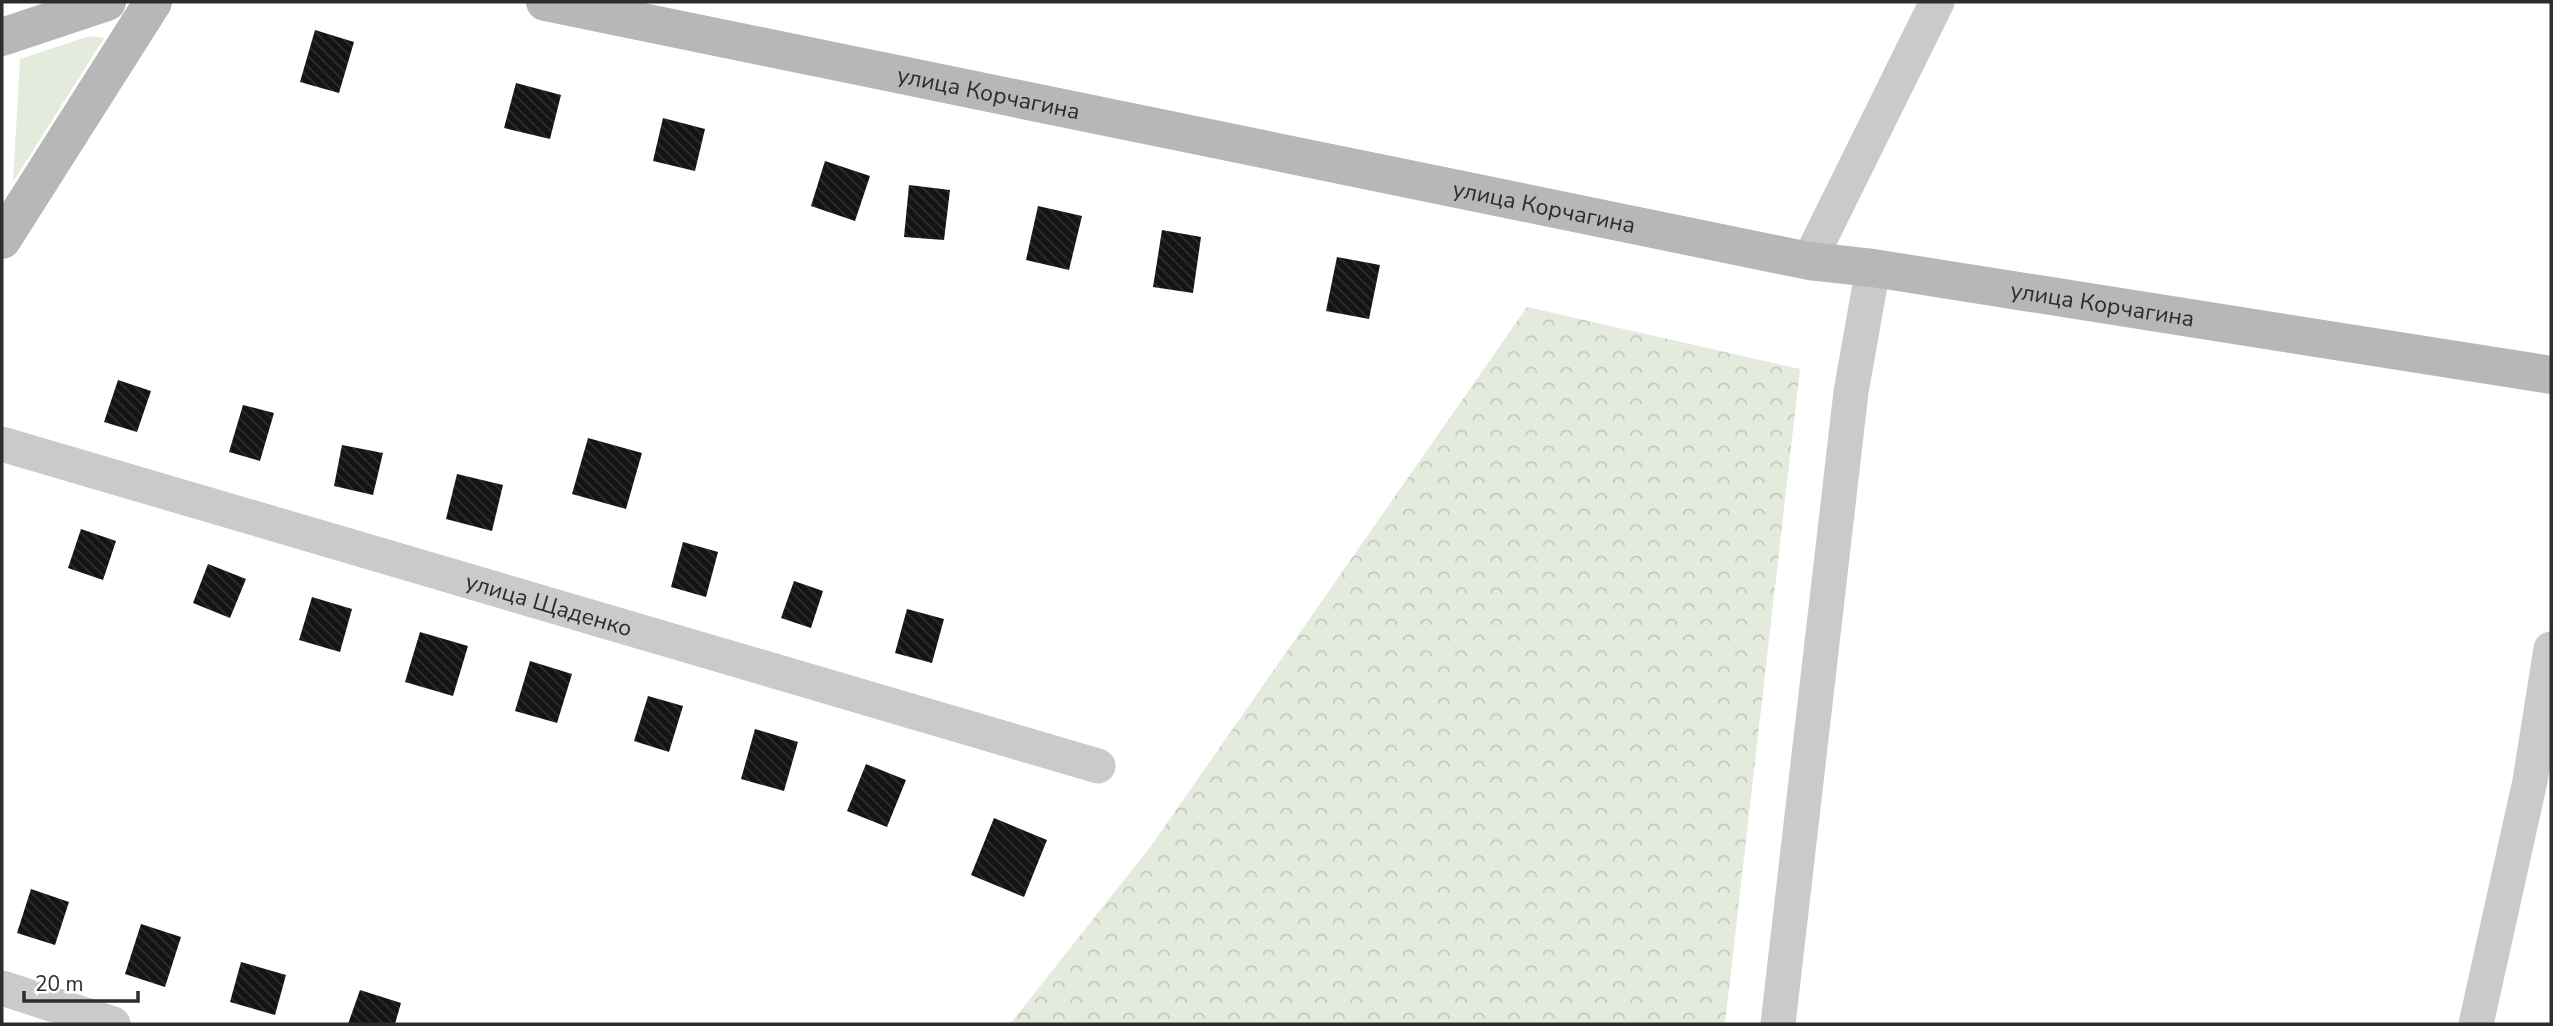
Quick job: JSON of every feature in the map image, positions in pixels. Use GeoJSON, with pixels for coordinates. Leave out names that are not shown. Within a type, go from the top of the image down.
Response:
{"type":"FeatureCollection","features":[{"type":"Feature","properties":{"kind":"street"},"geometry":{"type":"LineString","coordinates":[[2,37],[107,2]]}},
{"type":"Feature","properties":{"kind":"street"},"geometry":{"type":"LineString","coordinates":[[2,240],[153,2]]}},
{"type":"Feature","properties":{"kind":"street","name":"улица Корчагина"},"geometry":{"type":"LineString","coordinates":[[545,2],[1809,261],[1873,268],[2551,375]]}},
{"type":"Feature","properties":{"kind":"street"},"geometry":{"type":"LineString","coordinates":[[1809,261],[1937,2]]}},
{"type":"Feature","properties":{"kind":"street"},"geometry":{"type":"LineString","coordinates":[[1777,1024],[1851,392],[1873,268]]}},
{"type":"Feature","properties":{"kind":"street","name":"улица Щаденко"},"geometry":{"type":"LineString","coordinates":[[2,444],[1098,766]]}},
{"type":"Feature","properties":{"kind":"street"},"geometry":{"type":"LineString","coordinates":[[2476,1024],[2530,780],[2551,649]]}},
{"type":"Feature","properties":{"kind":"street"},"geometry":{"type":"LineString","coordinates":[[2,988],[113,1024]]}},
{"type":"Feature","properties":{"kind":"green space"},"geometry":{"type":"Polygon","coordinates":[[[90,36],[104,38],[13,182],[20,59],[90,36]]]}},
{"type":"Feature","properties":{"kind":"green space"},"geometry":{"type":"Polygon","coordinates":[[[1527,307],[1800,369],[1725,1024],[1010,1024],[1151,846],[1527,307]]]}},
{"type":"Feature","properties":{"kind":"building"},"geometry":{"type":"Polygon","coordinates":[[[315,30],[354,42],[339,93],[300,82],[315,30]]]}},
{"type":"Feature","properties":{"kind":"building"},"geometry":{"type":"Polygon","coordinates":[[[516,83],[561,95],[550,139],[504,128],[516,83]]]}},
{"type":"Feature","properties":{"kind":"building"},"geometry":{"type":"Polygon","coordinates":[[[663,118],[705,129],[695,171],[653,161],[663,118]]]}},
{"type":"Feature","properties":{"kind":"building"},"geometry":{"type":"Polygon","coordinates":[[[825,161],[870,176],[855,221],[811,206],[825,161]]]}},
{"type":"Feature","properties":{"kind":"building"},"geometry":{"type":"Polygon","coordinates":[[[909,185],[950,190],[944,240],[904,237],[909,185]]]}},
{"type":"Feature","properties":{"kind":"building"},"geometry":{"type":"Polygon","coordinates":[[[1038,206],[1082,216],[1069,270],[1026,260],[1038,206]]]}},
{"type":"Feature","properties":{"kind":"building"},"geometry":{"type":"Polygon","coordinates":[[[1162,230],[1201,237],[1193,293],[1153,287],[1162,230]]]}},
{"type":"Feature","properties":{"kind":"building"},"geometry":{"type":"Polygon","coordinates":[[[1337,257],[1380,265],[1369,319],[1326,311],[1337,257]]]}},
{"type":"Feature","properties":{"kind":"building"},"geometry":{"type":"Polygon","coordinates":[[[118,380],[151,391],[137,432],[104,422],[118,380]]]}},
{"type":"Feature","properties":{"kind":"building"},"geometry":{"type":"Polygon","coordinates":[[[243,405],[274,413],[260,461],[229,452],[243,405]]]}},
{"type":"Feature","properties":{"kind":"building"},"geometry":{"type":"Polygon","coordinates":[[[588,438],[642,453],[626,509],[572,494],[588,438]]]}},
{"type":"Feature","properties":{"kind":"building"},"geometry":{"type":"Polygon","coordinates":[[[342,445],[383,453],[373,495],[334,486],[342,445]]]}},
{"type":"Feature","properties":{"kind":"building"},"geometry":{"type":"Polygon","coordinates":[[[457,474],[503,485],[492,531],[446,519],[457,474]]]}},
{"type":"Feature","properties":{"kind":"building"},"geometry":{"type":"Polygon","coordinates":[[[81,529],[116,541],[103,580],[68,568],[81,529]]]}},
{"type":"Feature","properties":{"kind":"building"},"geometry":{"type":"Polygon","coordinates":[[[683,542],[718,552],[706,597],[671,587],[683,542]]]}},
{"type":"Feature","properties":{"kind":"building"},"geometry":{"type":"Polygon","coordinates":[[[208,564],[246,579],[230,618],[193,603],[208,564]]]}},
{"type":"Feature","properties":{"kind":"building"},"geometry":{"type":"Polygon","coordinates":[[[794,581],[823,591],[811,628],[781,618],[794,581]]]}},
{"type":"Feature","properties":{"kind":"building"},"geometry":{"type":"Polygon","coordinates":[[[312,597],[352,609],[340,652],[299,640],[312,597]]]}},
{"type":"Feature","properties":{"kind":"building"},"geometry":{"type":"Polygon","coordinates":[[[907,609],[944,619],[932,663],[895,653],[907,609]]]}},
{"type":"Feature","properties":{"kind":"building"},"geometry":{"type":"Polygon","coordinates":[[[420,632],[468,646],[453,696],[405,682],[420,632]]]}},
{"type":"Feature","properties":{"kind":"building"},"geometry":{"type":"Polygon","coordinates":[[[530,661],[572,674],[557,723],[515,711],[530,661]]]}},
{"type":"Feature","properties":{"kind":"building"},"geometry":{"type":"Polygon","coordinates":[[[648,696],[683,706],[669,752],[634,741],[648,696]]]}},
{"type":"Feature","properties":{"kind":"building"},"geometry":{"type":"Polygon","coordinates":[[[755,729],[798,742],[784,791],[741,779],[755,729]]]}},
{"type":"Feature","properties":{"kind":"building"},"geometry":{"type":"Polygon","coordinates":[[[866,764],[906,780],[887,827],[847,811],[866,764]]]}},
{"type":"Feature","properties":{"kind":"building"},"geometry":{"type":"Polygon","coordinates":[[[994,818],[1047,840],[1024,897],[971,875],[994,818]]]}},
{"type":"Feature","properties":{"kind":"building"},"geometry":{"type":"Polygon","coordinates":[[[31,889],[69,902],[55,945],[17,933],[31,889]]]}},
{"type":"Feature","properties":{"kind":"building"},"geometry":{"type":"Polygon","coordinates":[[[141,924],[181,937],[165,987],[125,974],[141,924]]]}},
{"type":"Feature","properties":{"kind":"building"},"geometry":{"type":"Polygon","coordinates":[[[241,962],[286,975],[275,1015],[230,1002],[241,962]]]}},
{"type":"Feature","properties":{"kind":"building"},"geometry":{"type":"Polygon","coordinates":[[[360,990],[401,1003],[395,1024],[348,1024],[360,990]]]}}]}
